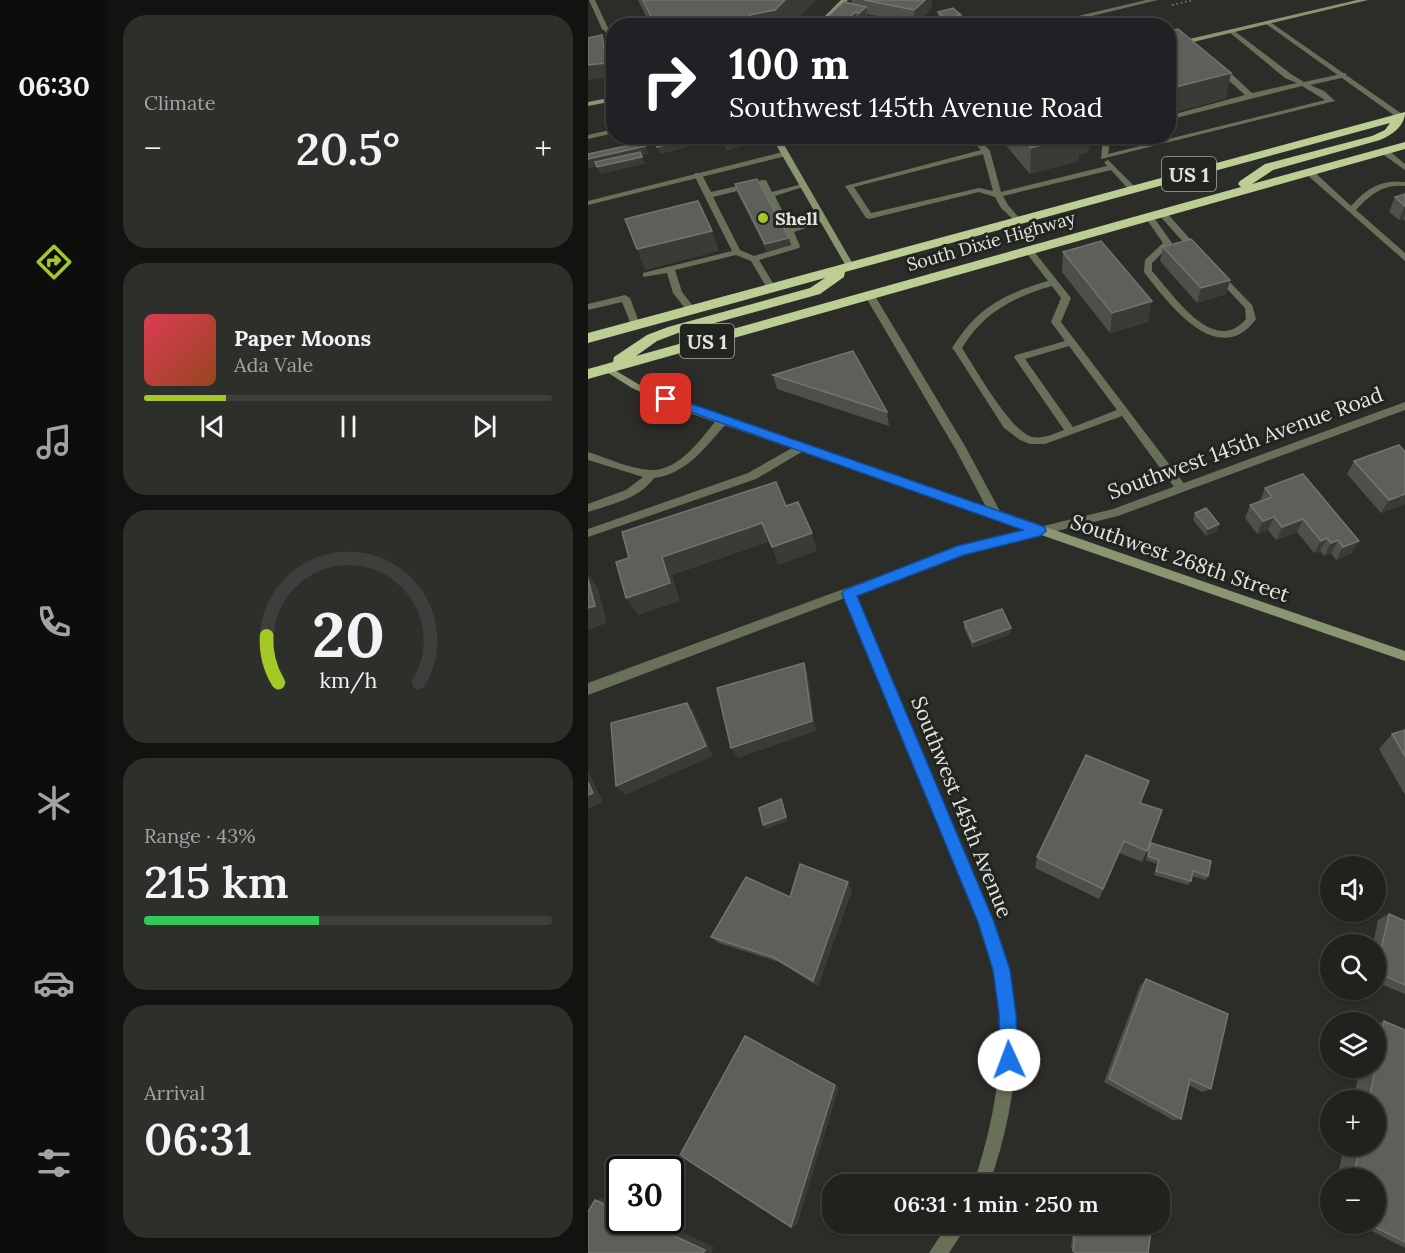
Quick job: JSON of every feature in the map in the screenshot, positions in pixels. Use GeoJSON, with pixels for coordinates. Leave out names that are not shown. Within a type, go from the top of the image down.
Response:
{"type":"FeatureCollection","features":[{"type":"Feature","properties":{"kind":"highway","name":"South Dixie Highway"},"geometry":{"type":"LineString","coordinates":[[588,338],[1403,115]]}},
{"type":"Feature","properties":{"kind":"highway"},"geometry":{"type":"LineString","coordinates":[[1230,193],[1269,167],[1376,138],[1389,132],[1403,115]]}},
{"type":"Feature","properties":{"kind":"highway","name":"South Dixie Highway"},"geometry":{"type":"LineString","coordinates":[[588,375],[1405,145]]}},
{"type":"Feature","properties":{"kind":"highway"},"geometry":{"type":"LineString","coordinates":[[588,363],[608,369],[652,338],[673,330],[815,291],[850,266]]}},
{"type":"Feature","properties":{"kind":"main road"},"geometry":{"type":"LineString","coordinates":[[826,18],[844,0]]}},
{"type":"Feature","properties":{"kind":"main road"},"geometry":{"type":"LineString","coordinates":[[1176,44],[1365,0]]}},
{"type":"Feature","properties":{"kind":"main road"},"geometry":{"type":"LineString","coordinates":[[588,104],[606,101]]}},
{"type":"Feature","properties":{"kind":"main road"},"geometry":{"type":"LineString","coordinates":[[780,144],[783,154],[850,266]]}},
{"type":"Feature","properties":{"kind":"main road","name":"Southwest 268th Street"},"geometry":{"type":"LineString","coordinates":[[608,369],[645,390],[723,420],[1405,656]]}},
{"type":"Feature","properties":{"kind":"street"},"geometry":{"type":"LineString","coordinates":[[592,0],[606,30]]}},
{"type":"Feature","properties":{"kind":"street"},"geometry":{"type":"LineString","coordinates":[[1075,18],[1155,0]]}},
{"type":"Feature","properties":{"kind":"street"},"geometry":{"type":"LineString","coordinates":[[1268,23],[1403,115]]}},
{"type":"Feature","properties":{"kind":"street"},"geometry":{"type":"LineString","coordinates":[[1176,139],[1331,101],[1288,76],[1231,31]]}},
{"type":"Feature","properties":{"kind":"street"},"geometry":{"type":"LineString","coordinates":[[1191,41],[1199,49]]}},
{"type":"Feature","properties":{"kind":"street"},"geometry":{"type":"LineString","coordinates":[[1216,64],[1250,96]]}},
{"type":"Feature","properties":{"kind":"street"},"geometry":{"type":"LineString","coordinates":[[1176,116],[1343,75]]}},
{"type":"Feature","properties":{"kind":"street"},"geometry":{"type":"LineString","coordinates":[[588,136],[606,133]]}},
{"type":"Feature","properties":{"kind":"street"},"geometry":{"type":"LineString","coordinates":[[979,144],[986,151],[998,195],[1004,206],[1018,221]]}},
{"type":"Feature","properties":{"kind":"street"},"geometry":{"type":"LineString","coordinates":[[1106,144],[1104,157],[1134,190]]}},
{"type":"Feature","properties":{"kind":"street"},"geometry":{"type":"LineString","coordinates":[[1104,157],[1157,144]]}},
{"type":"Feature","properties":{"kind":"street"},"geometry":{"type":"LineString","coordinates":[[986,151],[849,186],[869,216],[979,190],[998,195],[1112,167]]}},
{"type":"Feature","properties":{"kind":"street"},"geometry":{"type":"LineString","coordinates":[[1384,151],[1405,168]]}},
{"type":"Feature","properties":{"kind":"street"},"geometry":{"type":"LineString","coordinates":[[588,203],[783,154]]}},
{"type":"Feature","properties":{"kind":"street"},"geometry":{"type":"LineString","coordinates":[[1308,171],[1405,258]]}},
{"type":"Feature","properties":{"kind":"street"},"geometry":{"type":"LineString","coordinates":[[698,175],[737,252]]}},
{"type":"Feature","properties":{"kind":"street"},"geometry":{"type":"LineString","coordinates":[[710,195],[763,182],[796,246],[754,259]]}},
{"type":"Feature","properties":{"kind":"street"},"geometry":{"type":"LineString","coordinates":[[1352,210],[1369,189],[1390,183],[1405,184]]}},
{"type":"Feature","properties":{"kind":"street"},"geometry":{"type":"LineString","coordinates":[[770,195],[802,186]]}},
{"type":"Feature","properties":{"kind":"street"},"geometry":{"type":"LineString","coordinates":[[1162,213],[1205,261]]}},
{"type":"Feature","properties":{"kind":"street"},"geometry":{"type":"LineString","coordinates":[[1149,217],[1168,243],[1191,246]]}},
{"type":"Feature","properties":{"kind":"street"},"geometry":{"type":"LineString","coordinates":[[789,231],[823,221]]}},
{"type":"Feature","properties":{"kind":"street"},"geometry":{"type":"LineString","coordinates":[[1168,243],[1148,262],[1148,272],[1202,329],[1215,333],[1229,333],[1244,329],[1251,319],[1249,307],[1213,268]]}},
{"type":"Feature","properties":{"kind":"street"},"geometry":{"type":"LineString","coordinates":[[1392,247],[1405,253]]}},
{"type":"Feature","properties":{"kind":"street"},"geometry":{"type":"LineString","coordinates":[[1029,251],[1066,298],[1056,322],[1181,488]]}},
{"type":"Feature","properties":{"kind":"street"},"geometry":{"type":"LineString","coordinates":[[646,275],[737,252],[754,259],[771,288]]}},
{"type":"Feature","properties":{"kind":"street"},"geometry":{"type":"LineString","coordinates":[[670,269],[678,293],[691,310]]}},
{"type":"Feature","properties":{"kind":"street"},"geometry":{"type":"LineString","coordinates":[[1054,282],[1015,292],[984,311],[964,335],[957,348],[1008,425],[1017,435],[1034,442],[1043,442],[1123,412]]}},
{"type":"Feature","properties":{"kind":"street"},"geometry":{"type":"LineString","coordinates":[[870,296],[961,448],[996,515]]}},
{"type":"Feature","properties":{"kind":"street"},"geometry":{"type":"LineString","coordinates":[[588,307],[625,298],[635,325]]}},
{"type":"Feature","properties":{"kind":"street"},"geometry":{"type":"LineString","coordinates":[[1071,342],[1019,357],[1071,432]]}},
{"type":"Feature","properties":{"kind":"street","name":"Southwest 145th Avenue Road"},"geometry":{"type":"LineString","coordinates":[[588,689],[849,594],[962,550],[1114,513],[1405,406]]}},
{"type":"Feature","properties":{"kind":"street"},"geometry":{"type":"LineString","coordinates":[[588,456],[633,473],[650,476],[667,473],[681,465],[723,420]]}},
{"type":"Feature","properties":{"kind":"street"},"geometry":{"type":"LineString","coordinates":[[588,533],[752,476],[801,447]]}},
{"type":"Feature","properties":{"kind":"street"},"geometry":{"type":"LineString","coordinates":[[588,508],[633,492],[642,487],[650,476]]}},
{"type":"Feature","properties":{"kind":"street","name":"Southwest 145th Avenue"},"geometry":{"type":"LineString","coordinates":[[849,594],[986,922],[1001,970],[1008,1014],[1009,1060],[1005,1105],[985,1174]]}},
{"type":"Feature","properties":{"kind":"street"},"geometry":{"type":"LineString","coordinates":[[938,1253],[952,1234]]}},
{"type":"Feature","properties":{"kind":"building"},"geometry":{"type":"Polygon","coordinates":[[[643,0],[785,0],[775,10],[749,15],[751,18],[652,18],[643,0]]]}},
{"type":"Feature","properties":{"kind":"building"},"geometry":{"type":"Polygon","coordinates":[[[864,0],[925,0],[914,10],[864,0]]]}},
{"type":"Feature","properties":{"kind":"building"},"geometry":{"type":"Polygon","coordinates":[[[844,2],[866,7],[849,18],[826,18],[844,2]]]}},
{"type":"Feature","properties":{"kind":"building"},"geometry":{"type":"Polygon","coordinates":[[[953,8],[961,15],[945,18],[938,12],[953,8]]]}},
{"type":"Feature","properties":{"kind":"building"},"geometry":{"type":"Polygon","coordinates":[[[1176,29],[1178,29],[1231,73],[1176,87],[1176,29]]]}},
{"type":"Feature","properties":{"kind":"building"},"geometry":{"type":"Polygon","coordinates":[[[602,35],[606,63],[588,65],[588,38],[602,35]]]}},
{"type":"Feature","properties":{"kind":"building"},"geometry":{"type":"Polygon","coordinates":[[[635,144],[646,146],[588,159],[588,154],[635,144]]]}},
{"type":"Feature","properties":{"kind":"building"},"geometry":{"type":"Polygon","coordinates":[[[1028,144],[1045,144],[1031,148],[1028,144]]]}},
{"type":"Feature","properties":{"kind":"building"},"geometry":{"type":"Polygon","coordinates":[[[640,152],[642,157],[597,167],[595,162],[640,152]]]}},
{"type":"Feature","properties":{"kind":"building","name":"Shell"},"geometry":{"type":"Polygon","coordinates":[[[757,179],[789,238],[765,244],[735,184],[757,179]]]}},
{"type":"Feature","properties":{"kind":"building"},"geometry":{"type":"Polygon","coordinates":[[[1405,194],[1405,206],[1395,197],[1405,194]]]}},
{"type":"Feature","properties":{"kind":"building"},"geometry":{"type":"Polygon","coordinates":[[[698,201],[712,231],[637,249],[625,219],[698,201]]]}},
{"type":"Feature","properties":{"kind":"building"},"geometry":{"type":"Polygon","coordinates":[[[1191,239],[1230,280],[1201,288],[1163,247],[1191,239]]]}},
{"type":"Feature","properties":{"kind":"building"},"geometry":{"type":"Polygon","coordinates":[[[1101,241],[1152,301],[1112,313],[1063,252],[1101,241]]]}},
{"type":"Feature","properties":{"kind":"building"},"geometry":{"type":"Polygon","coordinates":[[[853,351],[887,412],[773,375],[853,351]]]}},
{"type":"Feature","properties":{"kind":"building"},"geometry":{"type":"Polygon","coordinates":[[[1399,445],[1405,452],[1405,494],[1389,500],[1354,461],[1399,445]]]}},
{"type":"Feature","properties":{"kind":"building"},"geometry":{"type":"Polygon","coordinates":[[[1303,474],[1359,541],[1343,547],[1338,540],[1331,543],[1327,538],[1321,541],[1303,519],[1282,527],[1274,517],[1263,521],[1250,505],[1272,497],[1265,488],[1303,474]]]}},
{"type":"Feature","properties":{"kind":"building"},"geometry":{"type":"Polygon","coordinates":[[[776,482],[786,506],[798,502],[812,533],[772,547],[762,523],[662,557],[670,583],[626,598],[616,562],[629,558],[622,532],[776,482]]]}},
{"type":"Feature","properties":{"kind":"building"},"geometry":{"type":"Polygon","coordinates":[[[1206,508],[1219,524],[1208,529],[1195,513],[1206,508]]]}},
{"type":"Feature","properties":{"kind":"building"},"geometry":{"type":"Polygon","coordinates":[[[588,579],[595,606],[588,608],[588,579]]]}},
{"type":"Feature","properties":{"kind":"building"},"geometry":{"type":"Polygon","coordinates":[[[1002,609],[1011,628],[973,642],[964,622],[1002,609]]]}},
{"type":"Feature","properties":{"kind":"building"},"geometry":{"type":"Polygon","coordinates":[[[804,663],[812,721],[731,748],[717,688],[804,663]]]}},
{"type":"Feature","properties":{"kind":"building"},"geometry":{"type":"Polygon","coordinates":[[[687,703],[706,746],[616,786],[611,723],[687,703]]]}},
{"type":"Feature","properties":{"kind":"building"},"geometry":{"type":"Polygon","coordinates":[[[1405,730],[1405,756],[1392,734],[1405,730]]]}},
{"type":"Feature","properties":{"kind":"building"},"geometry":{"type":"Polygon","coordinates":[[[1086,755],[1149,781],[1140,803],[1162,810],[1147,851],[1124,841],[1103,889],[1037,857],[1086,755]]]}},
{"type":"Feature","properties":{"kind":"building"},"geometry":{"type":"Polygon","coordinates":[[[588,782],[593,793],[588,795],[588,782]]]}},
{"type":"Feature","properties":{"kind":"building"},"geometry":{"type":"Polygon","coordinates":[[[781,799],[786,817],[763,825],[759,808],[781,799]]]}},
{"type":"Feature","properties":{"kind":"building"},"geometry":{"type":"Polygon","coordinates":[[[1151,843],[1211,861],[1208,876],[1193,871],[1191,881],[1156,871],[1159,860],[1148,856],[1151,843]]]}},
{"type":"Feature","properties":{"kind":"building"},"geometry":{"type":"Polygon","coordinates":[[[800,864],[848,882],[813,981],[773,957],[711,937],[746,877],[790,897],[800,864]]]}},
{"type":"Feature","properties":{"kind":"building"},"geometry":{"type":"Polygon","coordinates":[[[1389,914],[1405,921],[1405,985],[1386,976],[1385,934],[1389,914]]]}},
{"type":"Feature","properties":{"kind":"building"},"geometry":{"type":"Polygon","coordinates":[[[1146,979],[1228,1014],[1211,1089],[1190,1079],[1181,1119],[1109,1079],[1146,979]]]}},
{"type":"Feature","properties":{"kind":"building"},"geometry":{"type":"Polygon","coordinates":[[[1386,1022],[1405,1030],[1405,1242],[1386,1232],[1386,1168],[1355,1168],[1358,1156],[1386,1156],[1386,1090],[1371,1090],[1373,1078],[1386,1078],[1386,1022]]]}},
{"type":"Feature","properties":{"kind":"building"},"geometry":{"type":"Polygon","coordinates":[[[745,1036],[835,1085],[791,1227],[680,1155],[745,1036]]]}},
{"type":"Feature","properties":{"kind":"building"},"geometry":{"type":"Polygon","coordinates":[[[595,1200],[606,1205],[606,1234],[670,1234],[705,1250],[703,1253],[588,1253],[588,1212],[595,1200]]]}},
{"type":"Feature","properties":{"kind":"building"},"geometry":{"type":"Polygon","coordinates":[[[1075,1234],[1151,1234],[1148,1253],[1076,1253],[1073,1251],[1075,1234]]]}},
{"type":"Feature","properties":{"kind":"place","name":"Shell"},"geometry":{"type":"Point","coordinates":[763,218]}},
{"type":"Feature","properties":{"kind":"route"},"geometry":{"type":"LineString","coordinates":[[666,399],[1040,531],[962,550],[849,594],[986,922],[1001,970],[1008,1014],[1009,1060]]}}]}
